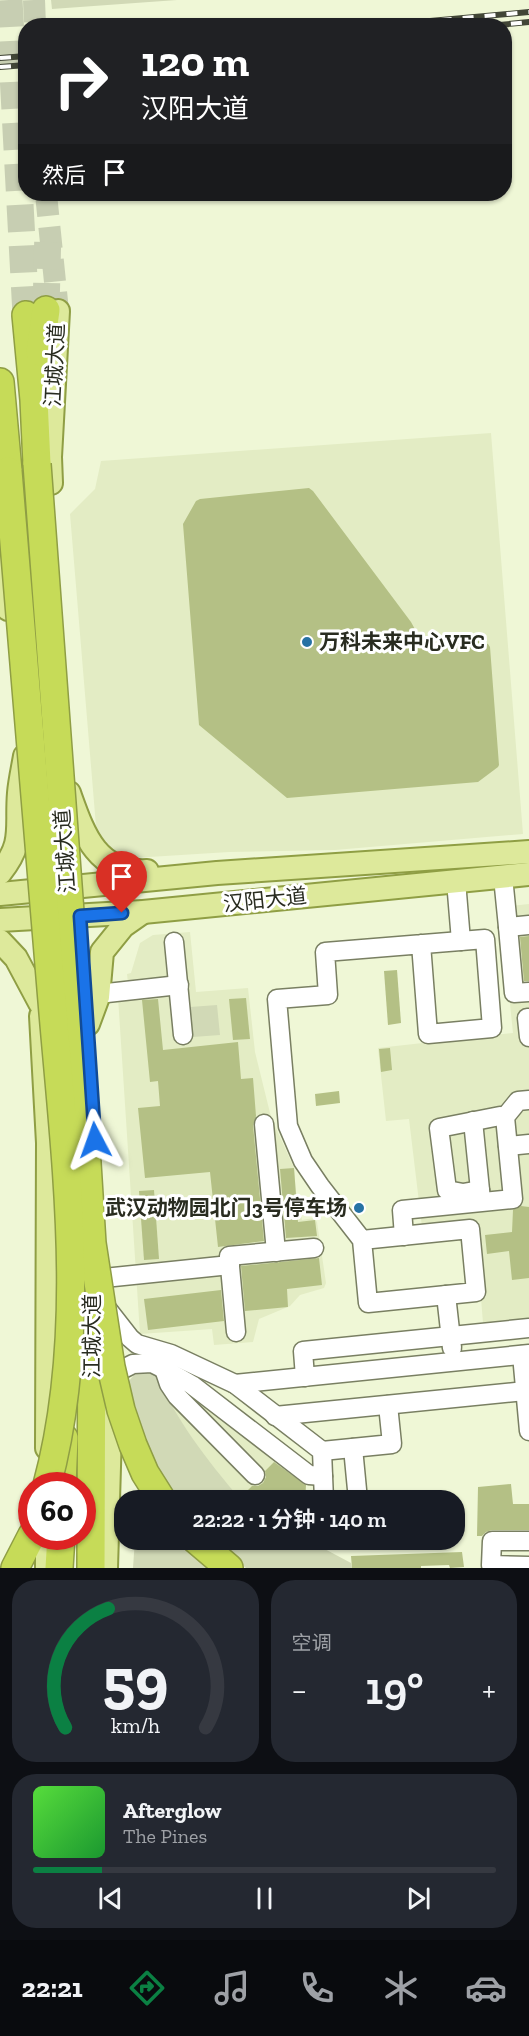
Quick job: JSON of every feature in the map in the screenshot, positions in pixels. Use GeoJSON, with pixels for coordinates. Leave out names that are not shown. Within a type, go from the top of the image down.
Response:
{"type":"FeatureCollection","features":[{"type":"Feature","properties":{"kind":"highway","name":"江城大道"},"geometry":{"type":"LineString","coordinates":[[43,312],[34,400],[36,464],[78,1022],[92,1243],[91,1568]]}},
{"type":"Feature","properties":{"kind":"highway","name":"江城大道"},"geometry":{"type":"LineString","coordinates":[[0,382],[71,1241],[63,1472]]}},
{"type":"Feature","properties":{"kind":"highway"},"geometry":{"type":"LineString","coordinates":[[92,1243],[111,1367],[121,1410],[145,1473],[156,1490]]}},
{"type":"Feature","properties":{"kind":"highway"},"geometry":{"type":"LineString","coordinates":[[51,1472],[66,1386]]}},
{"type":"Feature","properties":{"kind":"highway"},"geometry":{"type":"LineString","coordinates":[[15,1568],[24,1550]]}},
{"type":"Feature","properties":{"kind":"highway"},"geometry":{"type":"LineString","coordinates":[[59,1568],[60,1550]]}},
{"type":"Feature","properties":{"kind":"highway"},"geometry":{"type":"LineString","coordinates":[[208,1550],[229,1568]]}},
{"type":"Feature","properties":{"kind":"main road","name":"江城大道"},"geometry":{"type":"LineString","coordinates":[[43,312],[69,792],[88,1024],[104,1278],[110,1432],[106,1568]]}},
{"type":"Feature","properties":{"kind":"main road","name":"江城大道"},"geometry":{"type":"LineString","coordinates":[[0,552],[26,751],[32,891],[48,1143],[47,1472]]}},
{"type":"Feature","properties":{"kind":"main road"},"geometry":{"type":"LineString","coordinates":[[0,873],[17,845],[19,794],[26,751]]}},
{"type":"Feature","properties":{"kind":"main road"},"geometry":{"type":"LineString","coordinates":[[69,792],[87,838],[108,862],[136,872],[176,869],[217,873]]}},
{"type":"Feature","properties":{"kind":"main road","name":"汉阳大道"},"geometry":{"type":"LineString","coordinates":[[0,894],[217,873],[529,852]]}},
{"type":"Feature","properties":{"kind":"main road","name":"汉阳大道"},"geometry":{"type":"LineString","coordinates":[[0,920],[143,912],[529,874]]}},
{"type":"Feature","properties":{"kind":"main road"},"geometry":{"type":"LineString","coordinates":[[88,1024],[98,994],[102,952],[123,926],[143,912]]}},
{"type":"Feature","properties":{"kind":"main road"},"geometry":{"type":"LineString","coordinates":[[0,941],[16,957],[40,1003]]}},
{"type":"Feature","properties":{"kind":"main road"},"geometry":{"type":"LineString","coordinates":[[47,1550],[47,1568]]}},
{"type":"Feature","properties":{"kind":"lane"},"geometry":{"type":"LineString","coordinates":[[503,877],[514,993],[529,992]]}},
{"type":"Feature","properties":{"kind":"lane"},"geometry":{"type":"LineString","coordinates":[[450,882],[455,941]]}},
{"type":"Feature","properties":{"kind":"lane"},"geometry":{"type":"LineString","coordinates":[[508,927],[529,925]]}},
{"type":"Feature","properties":{"kind":"lane"},"geometry":{"type":"LineString","coordinates":[[362,1240],[470,1229],[476,1292],[368,1303],[362,1240],[303,1161],[288,1126],[277,999],[328,995],[325,952],[455,941],[485,939],[492,1028],[428,1034],[421,944]]}},
{"type":"Feature","properties":{"kind":"lane"},"geometry":{"type":"LineString","coordinates":[[174,942],[183,1035]]}},
{"type":"Feature","properties":{"kind":"lane"},"geometry":{"type":"LineString","coordinates":[[98,994],[178,986]]}},
{"type":"Feature","properties":{"kind":"lane"},"geometry":{"type":"LineString","coordinates":[[529,1018],[527,1018],[529,1037]]}},
{"type":"Feature","properties":{"kind":"lane"},"geometry":{"type":"LineString","coordinates":[[505,1117],[500,1116],[440,1128],[447,1190],[480,1196],[521,1199],[508,1146],[505,1117],[518,1101],[529,1100]]}},
{"type":"Feature","properties":{"kind":"lane"},"geometry":{"type":"LineString","coordinates":[[473,1121],[480,1196]]}},
{"type":"Feature","properties":{"kind":"lane"},"geometry":{"type":"LineString","coordinates":[[264,1124],[276,1252]]}},
{"type":"Feature","properties":{"kind":"lane"},"geometry":{"type":"LineString","coordinates":[[508,1146],[529,1144]]}},
{"type":"Feature","properties":{"kind":"lane"},"geometry":{"type":"LineString","coordinates":[[404,1236],[402,1210],[480,1196]]}},
{"type":"Feature","properties":{"kind":"lane"},"geometry":{"type":"LineString","coordinates":[[236,1332],[229,1256],[315,1248]]}},
{"type":"Feature","properties":{"kind":"lane"},"geometry":{"type":"LineString","coordinates":[[104,1278],[230,1265]]}},
{"type":"Feature","properties":{"kind":"lane"},"geometry":{"type":"LineString","coordinates":[[446,1295],[453,1362]]}},
{"type":"Feature","properties":{"kind":"lane"},"geometry":{"type":"LineString","coordinates":[[105,1306],[137,1344],[171,1354],[235,1384],[322,1451],[392,1444],[388,1405]]}},
{"type":"Feature","properties":{"kind":"lane"},"geometry":{"type":"LineString","coordinates":[[305,1377],[303,1351],[529,1328]]}},
{"type":"Feature","properties":{"kind":"lane"},"geometry":{"type":"LineString","coordinates":[[386,1342],[389,1368]]}},
{"type":"Feature","properties":{"kind":"lane"},"geometry":{"type":"LineString","coordinates":[[235,1384],[525,1354],[525,1391],[529,1431]]}},
{"type":"Feature","properties":{"kind":"lane"},"geometry":{"type":"LineString","coordinates":[[108,1381],[117,1372],[133,1364],[152,1363],[202,1393],[309,1475],[323,1476]]}},
{"type":"Feature","properties":{"kind":"lane"},"geometry":{"type":"LineString","coordinates":[[164,1369],[169,1384],[177,1396],[255,1475]]}},
{"type":"Feature","properties":{"kind":"lane"},"geometry":{"type":"LineString","coordinates":[[202,1393],[216,1376]]}},
{"type":"Feature","properties":{"kind":"lane"},"geometry":{"type":"LineString","coordinates":[[275,1416],[525,1391]]}},
{"type":"Feature","properties":{"kind":"lane"},"geometry":{"type":"LineString","coordinates":[[353,1448],[357,1490]]}},
{"type":"Feature","properties":{"kind":"lane"},"geometry":{"type":"LineString","coordinates":[[322,1451],[324,1490]]}},
{"type":"Feature","properties":{"kind":"lane"},"geometry":{"type":"LineString","coordinates":[[529,1541],[492,1541],[491,1565],[529,1566]]}},
{"type":"Feature","properties":{"kind":"shaded area"},"geometry":{"type":"Polygon","coordinates":[[[51,0],[177,0],[52,9],[51,0]]]}},
{"type":"Feature","properties":{"kind":"shaded area"},"geometry":{"type":"Polygon","coordinates":[[[491,433],[523,834],[335,850],[229,852],[133,858],[110,850],[96,826],[70,514],[95,489],[101,461],[491,433]]]}},
{"type":"Feature","properties":{"kind":"shaded area"},"geometry":{"type":"Polygon","coordinates":[[[529,904],[529,1318],[483,1323],[481,1298],[486,1297],[479,1222],[422,1227],[409,1119],[386,1121],[378,1048],[513,1033],[500,907],[529,904]]]}},
{"type":"Feature","properties":{"kind":"shaded area"},"geometry":{"type":"Polygon","coordinates":[[[190,932],[196,992],[248,988],[255,1052],[271,1117],[294,1168],[302,1220],[314,1218],[317,1222],[326,1283],[324,1288],[300,1295],[290,1306],[259,1319],[253,1342],[214,1345],[212,1329],[140,1334],[118,997],[129,992],[127,974],[131,973],[140,943],[153,935],[190,932]]]}},
{"type":"Feature","properties":{"kind":"shaded area"},"geometry":{"type":"Polygon","coordinates":[[[217,1005],[220,1035],[193,1037],[190,1007],[217,1005]]]}},
{"type":"Feature","properties":{"kind":"shaded area"},"geometry":{"type":"Polygon","coordinates":[[[154,1370],[193,1393],[278,1458],[306,1484],[306,1490],[232,1490],[208,1463],[167,1399],[154,1370]]]}},
{"type":"Feature","properties":{"kind":"shaded area"},"geometry":{"type":"Polygon","coordinates":[[[154,1370],[172,1406],[193,1438],[233,1490],[170,1490],[147,1452],[127,1386],[134,1375],[154,1370]]]}},
{"type":"Feature","properties":{"kind":"shaded area"},"geometry":{"type":"Polygon","coordinates":[[[134,1550],[195,1550],[214,1568],[133,1568],[134,1550]]]}},
{"type":"Feature","properties":{"kind":"shaded area"},"geometry":{"type":"Polygon","coordinates":[[[224,1550],[327,1550],[351,1563],[352,1568],[246,1568],[224,1550]]]}},
{"type":"Feature","properties":{"kind":"building","name":"万科未来中心VFC"},"geometry":{"type":"Polygon","coordinates":[[[309,488],[411,622],[423,644],[474,639],[490,647],[499,765],[478,782],[287,798],[199,725],[183,524],[196,501],[200,499],[309,488]]]}},
{"type":"Feature","properties":{"kind":"building"},"geometry":{"type":"Polygon","coordinates":[[[529,936],[529,981],[524,981],[520,937],[529,936]]]}},
{"type":"Feature","properties":{"kind":"building"},"geometry":{"type":"Polygon","coordinates":[[[397,970],[401,1023],[388,1025],[384,971],[397,970]]]}},
{"type":"Feature","properties":{"kind":"building"},"geometry":{"type":"Polygon","coordinates":[[[246,998],[250,1039],[233,1040],[229,999],[246,998]]]}},
{"type":"Feature","properties":{"kind":"building"},"geometry":{"type":"Polygon","coordinates":[[[158,999],[163,1050],[238,1042],[241,1079],[253,1078],[256,1116],[253,1125],[264,1241],[218,1247],[210,1172],[145,1178],[138,1108],[160,1106],[158,1081],[150,1082],[142,1000],[158,999]]]}},
{"type":"Feature","properties":{"kind":"building"},"geometry":{"type":"Polygon","coordinates":[[[390,1048],[392,1070],[381,1072],[379,1049],[390,1048]]]}},
{"type":"Feature","properties":{"kind":"building"},"geometry":{"type":"Polygon","coordinates":[[[339,1091],[340,1103],[316,1106],[315,1094],[339,1091]]]}},
{"type":"Feature","properties":{"kind":"building"},"geometry":{"type":"Polygon","coordinates":[[[294,1168],[298,1222],[315,1220],[317,1236],[286,1238],[280,1169],[294,1168]]]}},
{"type":"Feature","properties":{"kind":"building"},"geometry":{"type":"Polygon","coordinates":[[[154,1190],[159,1259],[144,1260],[139,1191],[154,1190]]]}},
{"type":"Feature","properties":{"kind":"building"},"geometry":{"type":"Polygon","coordinates":[[[521,1206],[529,1207],[529,1278],[512,1280],[509,1251],[487,1254],[485,1235],[512,1232],[513,1210],[521,1206]]]}},
{"type":"Feature","properties":{"kind":"building"},"geometry":{"type":"Polygon","coordinates":[[[319,1258],[322,1285],[287,1289],[288,1307],[245,1311],[241,1266],[319,1258]]]}},
{"type":"Feature","properties":{"kind":"building"},"geometry":{"type":"Polygon","coordinates":[[[221,1290],[224,1321],[148,1330],[144,1299],[221,1290]]]}},
{"type":"Feature","properties":{"kind":"building"},"geometry":{"type":"Polygon","coordinates":[[[274,1462],[306,1485],[306,1490],[248,1490],[252,1486],[263,1483],[266,1477],[265,1471],[274,1462]]]}},
{"type":"Feature","properties":{"kind":"building"},"geometry":{"type":"Polygon","coordinates":[[[511,1484],[513,1504],[529,1504],[529,1530],[492,1530],[482,1536],[477,1536],[478,1487],[511,1484]]]}},
{"type":"Feature","properties":{"kind":"building"},"geometry":{"type":"Polygon","coordinates":[[[462,1552],[464,1567],[450,1568],[449,1565],[421,1566],[421,1568],[352,1568],[351,1556],[462,1552]]]}},
{"type":"Feature","properties":{"kind":"tunnel"},"geometry":{"type":"LineString","coordinates":[[9,0],[18,167]]}},
{"type":"Feature","properties":{"kind":"tunnel"},"geometry":{"type":"LineString","coordinates":[[34,0],[35,18]]}},
{"type":"Feature","properties":{"kind":"tunnel"},"geometry":{"type":"LineString","coordinates":[[20,201],[26,315]]}},
{"type":"Feature","properties":{"kind":"tunnel"},"geometry":{"type":"LineString","coordinates":[[47,201],[58,311]]}},
{"type":"Feature","properties":{"kind":"tunnel"},"geometry":{"type":"LineString","coordinates":[[46,310],[48,229]]}},
{"type":"Feature","properties":{"kind":"railway"},"geometry":{"type":"LineString","coordinates":[[463,18],[529,12]]}},
{"type":"Feature","properties":{"kind":"railway"},"geometry":{"type":"LineString","coordinates":[[512,24],[529,22]]}},
{"type":"Feature","properties":{"kind":"railway"},"geometry":{"type":"LineString","coordinates":[[0,58],[18,57]]}},
{"type":"Feature","properties":{"kind":"railway"},"geometry":{"type":"LineString","coordinates":[[0,67],[18,66]]}},
{"type":"Feature","properties":{"kind":"place","name":"万科未来中心VFC"},"geometry":{"type":"Point","coordinates":[307,642]}},
{"type":"Feature","properties":{"kind":"place","name":"武汉动物园北门3号停车场"},"geometry":{"type":"Point","coordinates":[359,1208]}},
{"type":"Feature","properties":{"kind":"route"},"geometry":{"type":"LineString","coordinates":[[95,1140],[80,916],[122,913]]}}]}
